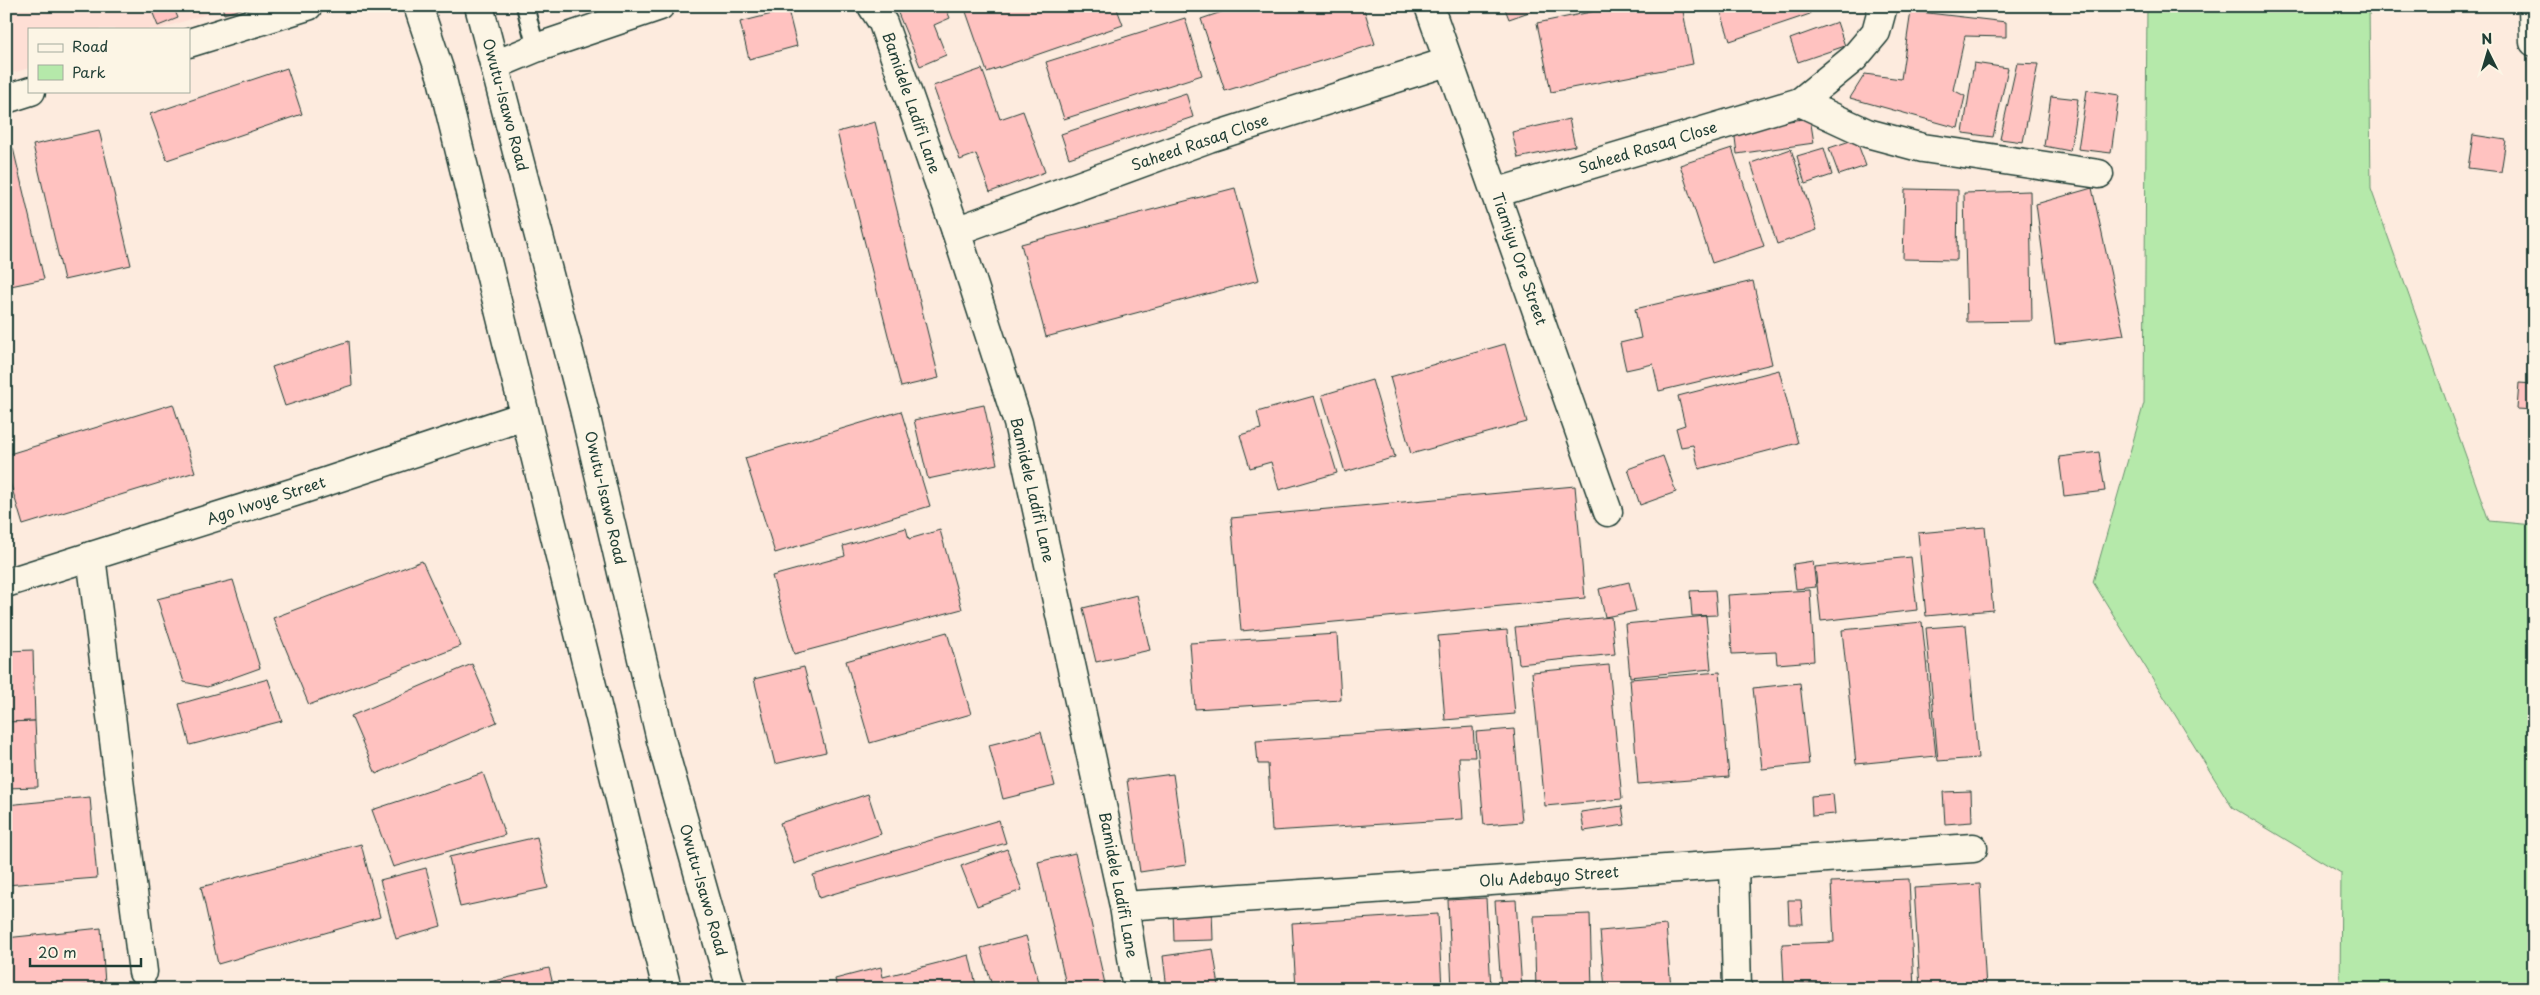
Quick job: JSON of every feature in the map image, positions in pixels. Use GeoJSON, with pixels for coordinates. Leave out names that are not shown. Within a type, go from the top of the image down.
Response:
{"type":"FeatureCollection","features":[{"type":"Feature","properties":{"kind":"street"},"geometry":{"type":"LineString","coordinates":[[190,43],[308,6]]}},
{"type":"Feature","properties":{"kind":"street"},"geometry":{"type":"LineString","coordinates":[[418,6],[441,74],[667,989]]}},
{"type":"Feature","properties":{"kind":"street","name":"Owutu-Isawo Road"},"geometry":{"type":"LineString","coordinates":[[479,6],[584,409],[661,740],[731,989]]}},
{"type":"Feature","properties":{"kind":"street"},"geometry":{"type":"LineString","coordinates":[[495,65],[536,48],[660,6]]}},
{"type":"Feature","properties":{"kind":"street","name":"Bamidele Ladifi Lane"},"geometry":{"type":"LineString","coordinates":[[872,6],[884,24],[956,231],[1018,423],[1124,906],[1138,989]]}},
{"type":"Feature","properties":{"kind":"street","name":"Tiamiyu Ore Street"},"geometry":{"type":"LineString","coordinates":[[1429,6],[1447,62],[1608,512]]}},
{"type":"Feature","properties":{"kind":"street"},"geometry":{"type":"LineString","coordinates":[[1883,6],[1876,32],[1854,58],[1800,102],[1867,133],[1923,148],[2099,174]]}},
{"type":"Feature","properties":{"kind":"street"},"geometry":{"type":"LineString","coordinates":[[2532,6],[2534,42]]}},
{"type":"Feature","properties":{"kind":"street","name":"Saheed Rasaq Close"},"geometry":{"type":"LineString","coordinates":[[956,231],[1209,138],[1447,62]]}},
{"type":"Feature","properties":{"kind":"street"},"geometry":{"type":"LineString","coordinates":[[6,99],[28,92]]}},
{"type":"Feature","properties":{"kind":"street","name":"Saheed Rasaq Close"},"geometry":{"type":"LineString","coordinates":[[1495,193],[1800,102]]}},
{"type":"Feature","properties":{"kind":"street","name":"Ago Iwoye Street"},"geometry":{"type":"LineString","coordinates":[[6,583],[524,416]]}},
{"type":"Feature","properties":{"kind":"street"},"geometry":{"type":"LineString","coordinates":[[92,556],[143,972]]}},
{"type":"Feature","properties":{"kind":"street","name":"Olu Adebayo Street"},"geometry":{"type":"LineString","coordinates":[[1124,906],[1973,848]]}},
{"type":"Feature","properties":{"kind":"street"},"geometry":{"type":"LineString","coordinates":[[1734,865],[1737,989]]}},
{"type":"Feature","properties":{"kind":"lane"},"geometry":{"type":"LineString","coordinates":[[525,6],[536,48]]}},
{"type":"Feature","properties":{"kind":"shaded area"},"geometry":{"type":"Polygon","coordinates":[[[6,6],[233,6],[162,28],[28,28],[28,68],[6,75],[6,6]]]}},
{"type":"Feature","properties":{"kind":"green space"},"geometry":{"type":"Polygon","coordinates":[[[2147,6],[2369,6],[2371,189],[2489,521],[2534,525],[2534,989],[2340,989],[2341,873],[2232,807],[2093,582],[2144,403],[2147,6]]]}},
{"type":"Feature","properties":{"kind":"building"},"geometry":{"type":"Polygon","coordinates":[[[150,6],[173,6],[178,18],[158,26],[150,6]]]}},
{"type":"Feature","properties":{"kind":"building"},"geometry":{"type":"Polygon","coordinates":[[[222,6],[251,6],[224,14],[222,6]]]}},
{"type":"Feature","properties":{"kind":"building"},"geometry":{"type":"Polygon","coordinates":[[[895,6],[945,6],[950,18],[934,25],[946,55],[920,66],[895,6]]]}},
{"type":"Feature","properties":{"kind":"building"},"geometry":{"type":"Polygon","coordinates":[[[964,6],[1116,6],[1123,25],[987,72],[964,6]]]}},
{"type":"Feature","properties":{"kind":"building"},"geometry":{"type":"Polygon","coordinates":[[[1239,6],[1363,6],[1375,44],[1225,91],[1201,19],[1239,6]]]}},
{"type":"Feature","properties":{"kind":"building"},"geometry":{"type":"Polygon","coordinates":[[[1504,6],[1546,6],[1509,19],[1504,6]]]}},
{"type":"Feature","properties":{"kind":"building"},"geometry":{"type":"Polygon","coordinates":[[[1620,6],[1682,6],[1693,64],[1551,92],[1537,23],[1620,6]]]}},
{"type":"Feature","properties":{"kind":"building"},"geometry":{"type":"Polygon","coordinates":[[[1719,6],[1807,6],[1810,14],[1730,41],[1719,6]]]}},
{"type":"Feature","properties":{"kind":"building"},"geometry":{"type":"Polygon","coordinates":[[[1952,6],[1993,6],[1953,11],[1952,6]]]}},
{"type":"Feature","properties":{"kind":"building"},"geometry":{"type":"Polygon","coordinates":[[[788,10],[797,46],[749,59],[740,22],[788,10]]]}},
{"type":"Feature","properties":{"kind":"building"},"geometry":{"type":"Polygon","coordinates":[[[1911,11],[2006,22],[2006,37],[1965,36],[1953,90],[1965,96],[1958,128],[1850,98],[1865,74],[1901,79],[1911,11]]]}},
{"type":"Feature","properties":{"kind":"building"},"geometry":{"type":"Polygon","coordinates":[[[1185,18],[1202,75],[1064,119],[1046,62],[1185,18]]]}},
{"type":"Feature","properties":{"kind":"building"},"geometry":{"type":"Polygon","coordinates":[[[1837,22],[1845,46],[1798,62],[1790,39],[1837,22]]]}},
{"type":"Feature","properties":{"kind":"building"},"geometry":{"type":"Polygon","coordinates":[[[1974,63],[2008,68],[1993,137],[1963,133],[1974,63]]]}},
{"type":"Feature","properties":{"kind":"building"},"geometry":{"type":"Polygon","coordinates":[[[2017,63],[2038,64],[2023,142],[2000,139],[2017,63]]]}},
{"type":"Feature","properties":{"kind":"building"},"geometry":{"type":"Polygon","coordinates":[[[287,68],[302,114],[167,160],[150,114],[287,68]]]}},
{"type":"Feature","properties":{"kind":"building"},"geometry":{"type":"Polygon","coordinates":[[[982,69],[1000,119],[1023,111],[1045,172],[990,192],[976,154],[960,160],[933,86],[982,69]]]}},
{"type":"Feature","properties":{"kind":"building"},"geometry":{"type":"Polygon","coordinates":[[[2087,90],[2119,95],[2111,153],[2078,149],[2087,90]]]}},
{"type":"Feature","properties":{"kind":"building"},"geometry":{"type":"Polygon","coordinates":[[[1186,93],[1193,117],[1069,158],[1061,134],[1186,93]]]}},
{"type":"Feature","properties":{"kind":"building"},"geometry":{"type":"Polygon","coordinates":[[[2051,96],[2078,99],[2070,151],[2044,146],[2051,96]]]}},
{"type":"Feature","properties":{"kind":"building"},"geometry":{"type":"Polygon","coordinates":[[[1810,118],[1814,143],[1737,154],[1734,129],[1810,118]]]}},
{"type":"Feature","properties":{"kind":"building"},"geometry":{"type":"Polygon","coordinates":[[[1569,119],[1575,146],[1518,158],[1512,132],[1569,119]]]}},
{"type":"Feature","properties":{"kind":"building"},"geometry":{"type":"Polygon","coordinates":[[[875,122],[939,378],[901,387],[837,132],[875,122]]]}},
{"type":"Feature","properties":{"kind":"building"},"geometry":{"type":"Polygon","coordinates":[[[99,130],[131,265],[64,280],[33,145],[99,130]]]}},
{"type":"Feature","properties":{"kind":"building"},"geometry":{"type":"Polygon","coordinates":[[[2473,135],[2506,140],[2501,172],[2468,168],[2473,135]]]}},
{"type":"Feature","properties":{"kind":"building"},"geometry":{"type":"Polygon","coordinates":[[[1856,139],[1866,166],[1839,175],[1829,148],[1856,139]]]}},
{"type":"Feature","properties":{"kind":"building"},"geometry":{"type":"Polygon","coordinates":[[[13,148],[44,279],[6,287],[6,150],[13,148]]]}},
{"type":"Feature","properties":{"kind":"building"},"geometry":{"type":"Polygon","coordinates":[[[1732,148],[1764,246],[1712,263],[1680,165],[1732,148]]]}},
{"type":"Feature","properties":{"kind":"building"},"geometry":{"type":"Polygon","coordinates":[[[1824,148],[1832,175],[1805,184],[1797,156],[1824,148]]]}},
{"type":"Feature","properties":{"kind":"building"},"geometry":{"type":"Polygon","coordinates":[[[1791,149],[1817,230],[1777,244],[1751,163],[1791,149]]]}},
{"type":"Feature","properties":{"kind":"building"},"geometry":{"type":"Polygon","coordinates":[[[1235,188],[1259,280],[1046,337],[1021,244],[1235,188]]]}},
{"type":"Feature","properties":{"kind":"building"},"geometry":{"type":"Polygon","coordinates":[[[2092,188],[2124,335],[2055,344],[2036,204],[2092,188]]]}},
{"type":"Feature","properties":{"kind":"building"},"geometry":{"type":"Polygon","coordinates":[[[1905,189],[1958,190],[1957,260],[1903,259],[1905,189]]]}},
{"type":"Feature","properties":{"kind":"building"},"geometry":{"type":"Polygon","coordinates":[[[2030,191],[2032,321],[1967,322],[1964,193],[2030,191]]]}},
{"type":"Feature","properties":{"kind":"building"},"geometry":{"type":"Polygon","coordinates":[[[1753,281],[1772,364],[1659,391],[1653,364],[1626,370],[1620,343],[1641,338],[1635,309],[1753,281]]]}},
{"type":"Feature","properties":{"kind":"building"},"geometry":{"type":"Polygon","coordinates":[[[349,341],[352,385],[285,406],[272,367],[349,341]]]}},
{"type":"Feature","properties":{"kind":"building"},"geometry":{"type":"Polygon","coordinates":[[[1505,344],[1527,422],[1411,454],[1390,377],[1505,344]]]}},
{"type":"Feature","properties":{"kind":"building"},"geometry":{"type":"Polygon","coordinates":[[[1779,370],[1798,443],[1699,469],[1693,445],[1681,447],[1676,428],[1685,425],[1678,396],[1779,370]]]}},
{"type":"Feature","properties":{"kind":"building"},"geometry":{"type":"Polygon","coordinates":[[[1372,380],[1395,457],[1345,472],[1322,395],[1372,380]]]}},
{"type":"Feature","properties":{"kind":"building"},"geometry":{"type":"Polygon","coordinates":[[[2519,383],[2534,384],[2534,410],[2517,409],[2519,383]]]}},
{"type":"Feature","properties":{"kind":"building"},"geometry":{"type":"Polygon","coordinates":[[[1314,396],[1337,473],[1279,490],[1271,462],[1250,468],[1240,435],[1261,429],[1257,412],[1314,396]]]}},
{"type":"Feature","properties":{"kind":"building"},"geometry":{"type":"Polygon","coordinates":[[[173,404],[195,472],[23,525],[6,469],[6,455],[173,404]]]}},
{"type":"Feature","properties":{"kind":"building"},"geometry":{"type":"Polygon","coordinates":[[[984,405],[997,464],[928,479],[914,420],[984,405]]]}},
{"type":"Feature","properties":{"kind":"building"},"geometry":{"type":"Polygon","coordinates":[[[901,411],[930,506],[775,553],[745,458],[901,411]]]}},
{"type":"Feature","properties":{"kind":"building"},"geometry":{"type":"Polygon","coordinates":[[[2099,452],[2105,491],[2064,496],[2059,457],[2099,452]]]}},
{"type":"Feature","properties":{"kind":"building"},"geometry":{"type":"Polygon","coordinates":[[[1663,456],[1676,492],[1640,505],[1628,469],[1663,456]]]}},
{"type":"Feature","properties":{"kind":"building"},"geometry":{"type":"Polygon","coordinates":[[[1575,486],[1585,598],[1241,631],[1231,518],[1575,486]]]}},
{"type":"Feature","properties":{"kind":"building"},"geometry":{"type":"Polygon","coordinates":[[[1985,527],[1993,610],[1926,616],[1918,533],[1985,527]]]}},
{"type":"Feature","properties":{"kind":"building"},"geometry":{"type":"Polygon","coordinates":[[[906,528],[909,539],[940,530],[962,609],[794,654],[772,576],[845,556],[843,546],[906,528]]]}},
{"type":"Feature","properties":{"kind":"building"},"geometry":{"type":"Polygon","coordinates":[[[1911,557],[1917,610],[1821,621],[1815,567],[1911,557]]]}},
{"type":"Feature","properties":{"kind":"building"},"geometry":{"type":"Polygon","coordinates":[[[422,561],[461,646],[309,705],[273,618],[422,561]]]}},
{"type":"Feature","properties":{"kind":"building"},"geometry":{"type":"Polygon","coordinates":[[[1813,561],[1816,587],[1796,589],[1793,564],[1813,561]]]}},
{"type":"Feature","properties":{"kind":"building"},"geometry":{"type":"Polygon","coordinates":[[[233,580],[260,668],[207,687],[184,682],[157,599],[233,580]]]}},
{"type":"Feature","properties":{"kind":"building"},"geometry":{"type":"Polygon","coordinates":[[[1629,582],[1636,611],[1605,617],[1599,589],[1629,582]]]}},
{"type":"Feature","properties":{"kind":"building"},"geometry":{"type":"Polygon","coordinates":[[[1715,590],[1717,615],[1692,616],[1690,591],[1715,590]]]}},
{"type":"Feature","properties":{"kind":"building"},"geometry":{"type":"Polygon","coordinates":[[[1810,590],[1814,661],[1777,664],[1776,652],[1732,654],[1728,595],[1810,590]]]}},
{"type":"Feature","properties":{"kind":"building"},"geometry":{"type":"Polygon","coordinates":[[[1137,595],[1150,650],[1096,662],[1083,608],[1137,595]]]}},
{"type":"Feature","properties":{"kind":"building"},"geometry":{"type":"Polygon","coordinates":[[[1706,616],[1711,669],[1630,677],[1625,624],[1706,616]]]}},
{"type":"Feature","properties":{"kind":"building"},"geometry":{"type":"Polygon","coordinates":[[[1611,617],[1615,654],[1519,664],[1515,627],[1611,617]]]}},
{"type":"Feature","properties":{"kind":"building"},"geometry":{"type":"Polygon","coordinates":[[[1922,622],[1936,756],[1856,764],[1842,630],[1922,622]]]}},
{"type":"Feature","properties":{"kind":"building"},"geometry":{"type":"Polygon","coordinates":[[[1966,625],[1978,758],[1938,761],[1926,628],[1966,625]]]}},
{"type":"Feature","properties":{"kind":"building"},"geometry":{"type":"Polygon","coordinates":[[[1507,630],[1515,714],[1445,720],[1438,636],[1507,630]]]}},
{"type":"Feature","properties":{"kind":"building"},"geometry":{"type":"Polygon","coordinates":[[[947,632],[971,714],[870,743],[846,661],[947,632]]]}},
{"type":"Feature","properties":{"kind":"building"},"geometry":{"type":"Polygon","coordinates":[[[1337,634],[1341,700],[1195,709],[1190,643],[1337,634]]]}},
{"type":"Feature","properties":{"kind":"building"},"geometry":{"type":"Polygon","coordinates":[[[33,650],[35,721],[6,722],[6,651],[33,650]]]}},
{"type":"Feature","properties":{"kind":"building"},"geometry":{"type":"Polygon","coordinates":[[[472,664],[497,722],[376,774],[351,716],[472,664]]]}},
{"type":"Feature","properties":{"kind":"building"},"geometry":{"type":"Polygon","coordinates":[[[1609,665],[1622,799],[1545,806],[1532,672],[1609,665]]]}},
{"type":"Feature","properties":{"kind":"building"},"geometry":{"type":"Polygon","coordinates":[[[804,667],[826,752],[775,764],[754,679],[804,667]]]}},
{"type":"Feature","properties":{"kind":"building"},"geometry":{"type":"Polygon","coordinates":[[[1720,672],[1729,777],[1638,784],[1630,679],[1720,672]]]}},
{"type":"Feature","properties":{"kind":"building"},"geometry":{"type":"Polygon","coordinates":[[[268,679],[282,721],[190,745],[179,704],[268,679]]]}},
{"type":"Feature","properties":{"kind":"building"},"geometry":{"type":"Polygon","coordinates":[[[1800,683],[1809,764],[1762,769],[1753,688],[1800,683]]]}},
{"type":"Feature","properties":{"kind":"building"},"geometry":{"type":"Polygon","coordinates":[[[35,721],[38,787],[6,788],[6,722],[35,721]]]}},
{"type":"Feature","properties":{"kind":"building"},"geometry":{"type":"Polygon","coordinates":[[[1473,727],[1475,757],[1459,757],[1463,819],[1272,831],[1268,764],[1258,764],[1256,741],[1473,727]]]}},
{"type":"Feature","properties":{"kind":"building"},"geometry":{"type":"Polygon","coordinates":[[[1514,729],[1522,822],[1484,825],[1476,732],[1514,729]]]}},
{"type":"Feature","properties":{"kind":"building"},"geometry":{"type":"Polygon","coordinates":[[[1041,732],[1055,786],[1003,799],[989,745],[1041,732]]]}},
{"type":"Feature","properties":{"kind":"building"},"geometry":{"type":"Polygon","coordinates":[[[483,773],[505,835],[393,867],[372,810],[483,773]]]}},
{"type":"Feature","properties":{"kind":"building"},"geometry":{"type":"Polygon","coordinates":[[[1173,774],[1186,865],[1140,872],[1127,780],[1173,774]]]}},
{"type":"Feature","properties":{"kind":"building"},"geometry":{"type":"Polygon","coordinates":[[[1971,791],[1972,822],[1945,824],[1943,792],[1971,791]]]}},
{"type":"Feature","properties":{"kind":"building"},"geometry":{"type":"Polygon","coordinates":[[[868,794],[881,834],[794,864],[780,823],[868,794]]]}},
{"type":"Feature","properties":{"kind":"building"},"geometry":{"type":"Polygon","coordinates":[[[1833,794],[1835,814],[1812,816],[1811,796],[1833,794]]]}},
{"type":"Feature","properties":{"kind":"building"},"geometry":{"type":"Polygon","coordinates":[[[90,797],[97,878],[6,885],[6,805],[90,797]]]}},
{"type":"Feature","properties":{"kind":"building"},"geometry":{"type":"Polygon","coordinates":[[[1622,806],[1625,825],[1584,831],[1581,812],[1622,806]]]}},
{"type":"Feature","properties":{"kind":"building"},"geometry":{"type":"Polygon","coordinates":[[[999,820],[1006,843],[819,898],[813,875],[999,820]]]}},
{"type":"Feature","properties":{"kind":"building"},"geometry":{"type":"Polygon","coordinates":[[[537,837],[548,888],[460,907],[449,857],[537,837]]]}},
{"type":"Feature","properties":{"kind":"building"},"geometry":{"type":"Polygon","coordinates":[[[361,844],[380,917],[218,964],[201,887],[361,844]]]}},
{"type":"Feature","properties":{"kind":"building"},"geometry":{"type":"Polygon","coordinates":[[[1007,849],[1022,890],[977,906],[961,866],[1007,849]]]}},
{"type":"Feature","properties":{"kind":"building"},"geometry":{"type":"Polygon","coordinates":[[[1075,853],[1106,988],[1102,989],[1067,989],[1038,862],[1075,853]]]}},
{"type":"Feature","properties":{"kind":"building"},"geometry":{"type":"Polygon","coordinates":[[[426,868],[441,926],[396,939],[380,880],[426,868]]]}},
{"type":"Feature","properties":{"kind":"building"},"geometry":{"type":"Polygon","coordinates":[[[1909,879],[1914,989],[1832,989],[1831,983],[1784,985],[1782,944],[1834,942],[1831,882],[1909,879]]]}},
{"type":"Feature","properties":{"kind":"building"},"geometry":{"type":"Polygon","coordinates":[[[1980,884],[1986,989],[1920,989],[1914,888],[1980,884]]]}},
{"type":"Feature","properties":{"kind":"building"},"geometry":{"type":"Polygon","coordinates":[[[1486,898],[1491,989],[1452,989],[1448,900],[1486,898]]]}},
{"type":"Feature","properties":{"kind":"building"},"geometry":{"type":"Polygon","coordinates":[[[1516,900],[1522,989],[1501,989],[1495,901],[1516,900]]]}},
{"type":"Feature","properties":{"kind":"building"},"geometry":{"type":"Polygon","coordinates":[[[1788,900],[1801,900],[1803,924],[1789,924],[1788,900]]]}},
{"type":"Feature","properties":{"kind":"building"},"geometry":{"type":"Polygon","coordinates":[[[1212,909],[1213,940],[1174,941],[1173,910],[1212,909]]]}},
{"type":"Feature","properties":{"kind":"building"},"geometry":{"type":"Polygon","coordinates":[[[1438,914],[1442,989],[1296,989],[1292,923],[1438,914]]]}},
{"type":"Feature","properties":{"kind":"building"},"geometry":{"type":"Polygon","coordinates":[[[1590,914],[1592,989],[1536,989],[1534,916],[1590,914]]]}},
{"type":"Feature","properties":{"kind":"building"},"geometry":{"type":"Polygon","coordinates":[[[1666,925],[1671,989],[1605,989],[1600,931],[1666,925]]]}},
{"type":"Feature","properties":{"kind":"building"},"geometry":{"type":"Polygon","coordinates":[[[101,928],[105,983],[63,989],[6,989],[6,938],[101,928]]]}},
{"type":"Feature","properties":{"kind":"building"},"geometry":{"type":"Polygon","coordinates":[[[1026,936],[1041,989],[993,989],[981,948],[1026,936]]]}},
{"type":"Feature","properties":{"kind":"building"},"geometry":{"type":"Polygon","coordinates":[[[1213,949],[1219,986],[1167,989],[1163,956],[1213,949]]]}},
{"type":"Feature","properties":{"kind":"building"},"geometry":{"type":"Polygon","coordinates":[[[969,955],[977,989],[837,989],[835,979],[881,967],[883,977],[969,955]]]}},
{"type":"Feature","properties":{"kind":"building"},"geometry":{"type":"Polygon","coordinates":[[[549,968],[554,989],[491,989],[490,982],[549,968]]]}}]}
